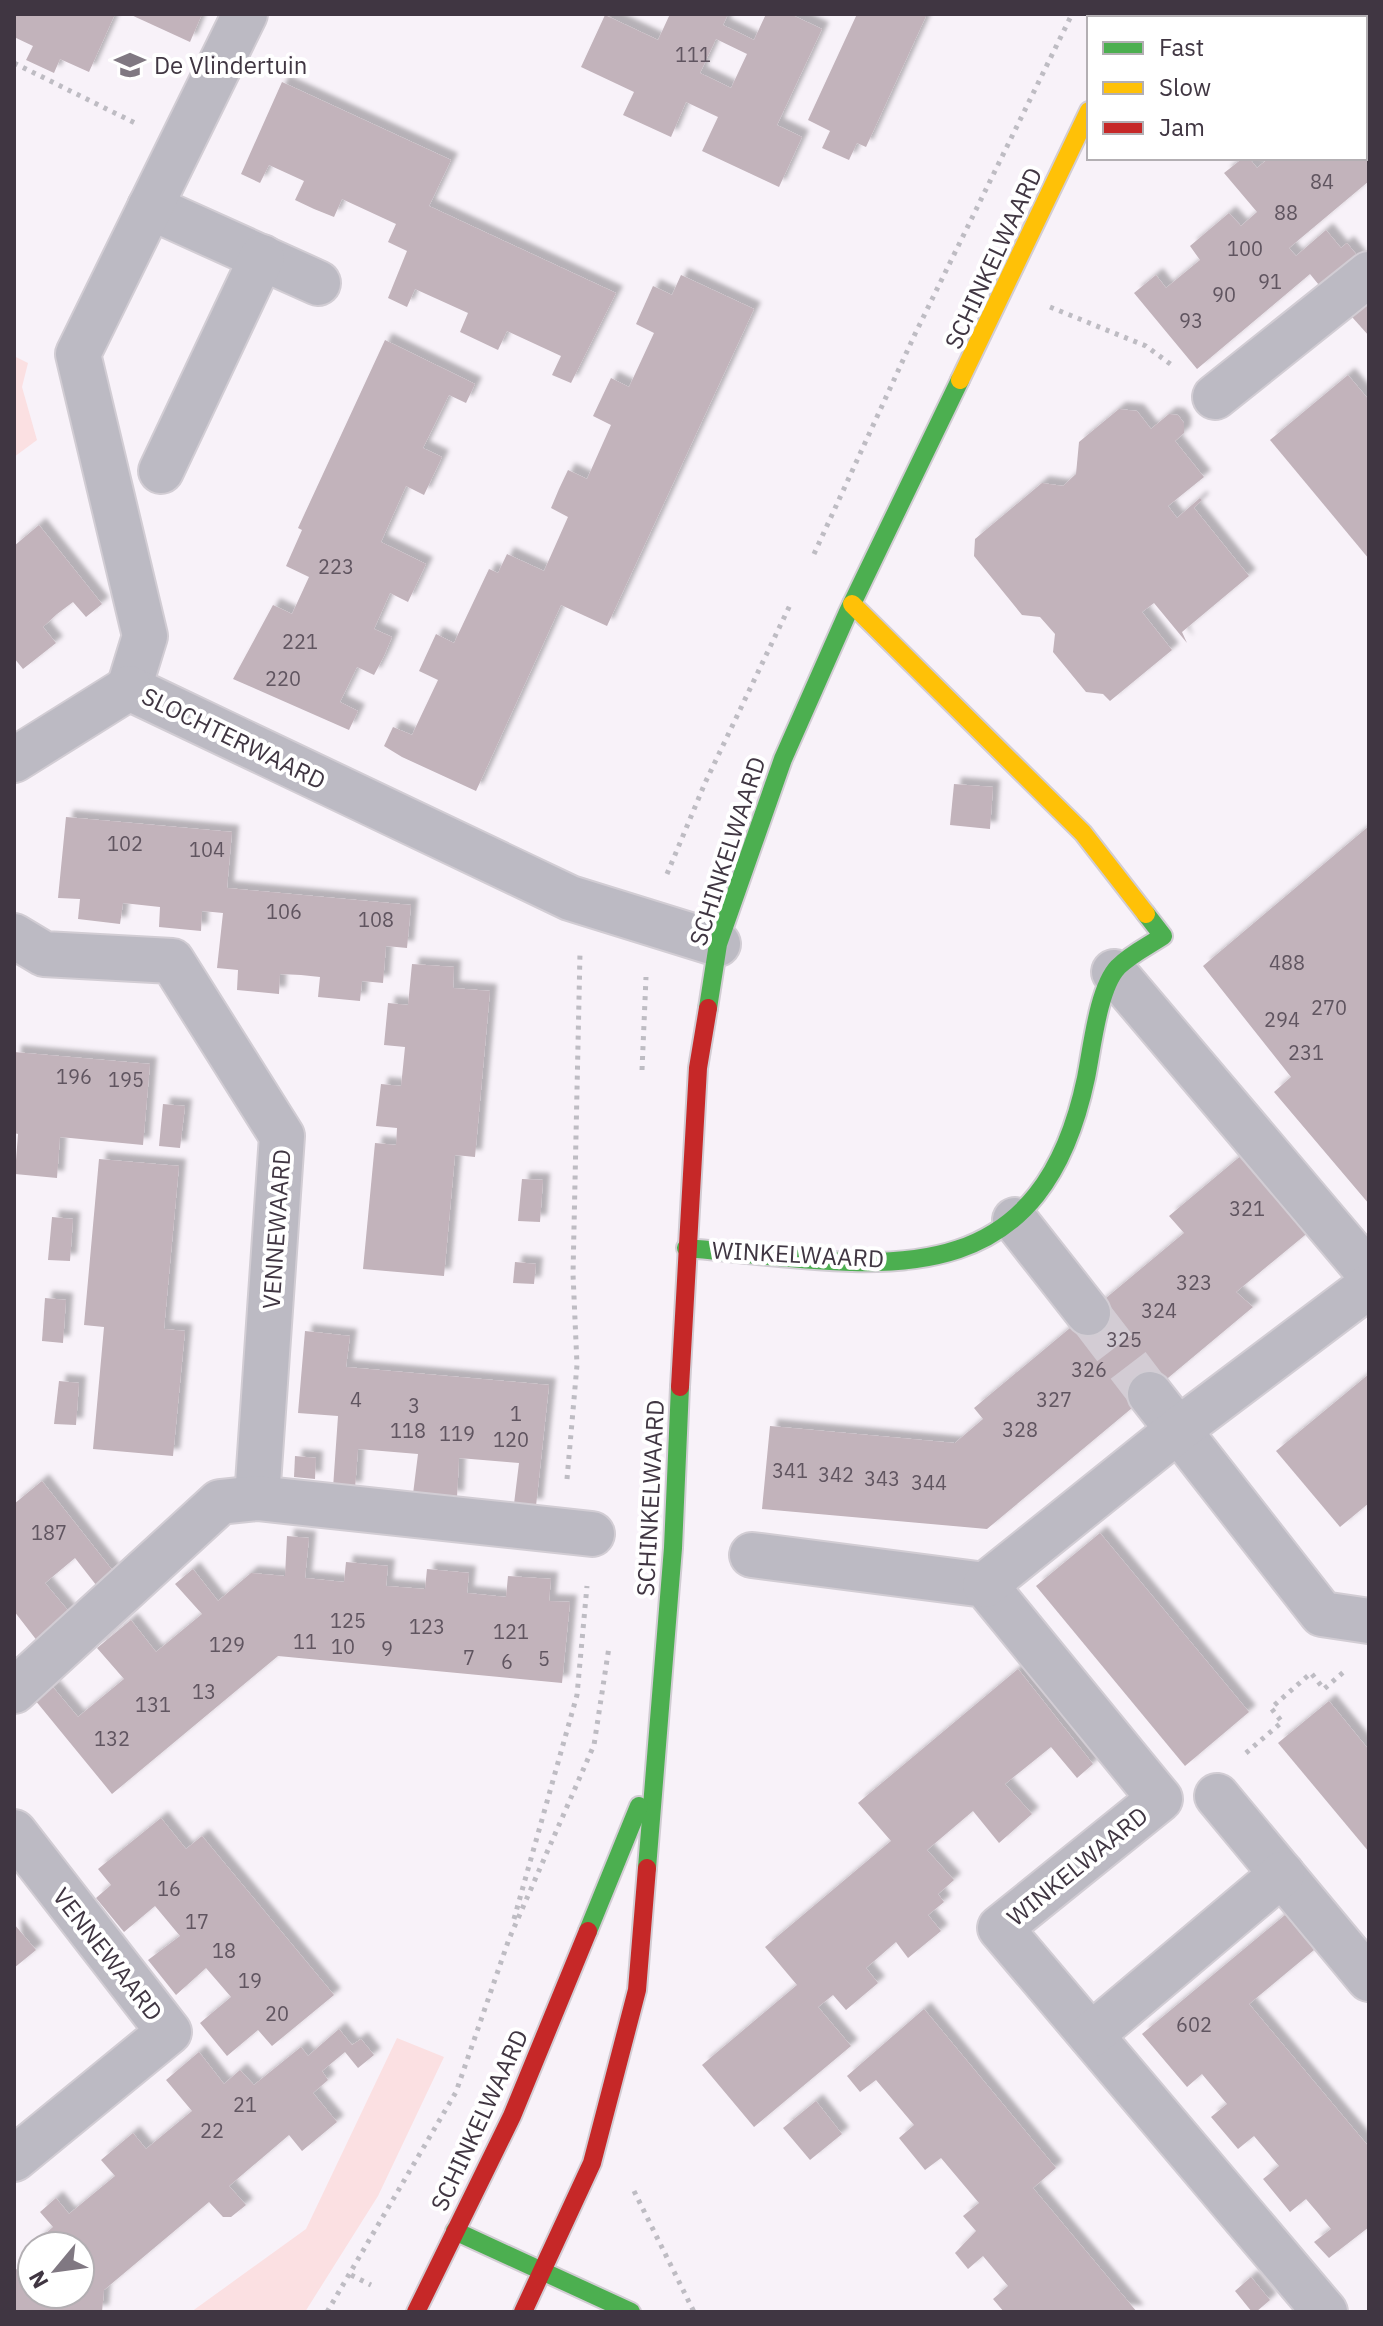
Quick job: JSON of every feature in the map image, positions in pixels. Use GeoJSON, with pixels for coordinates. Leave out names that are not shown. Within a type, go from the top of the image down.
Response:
{"type":"FeatureCollection","features":[{"type":"Feature","properties":{"kind":"street","name":"SLOCHTERWAARD"},"geometry":{"type":"LineString","coordinates":[[245,14],[78,354],[145,636],[129,688],[585,902],[718,944]]}},
{"type":"Feature","properties":{"kind":"street","name":"SCHINKELWAARD"},"geometry":{"type":"LineString","coordinates":[[523,2312],[592,2163],[637,1990],[673,1548],[686,1248],[698,1068],[718,944],[783,759],[852,604],[1006,290],[1087,115]]}},
{"type":"Feature","properties":{"kind":"street"},"geometry":{"type":"LineString","coordinates":[[150,207],[318,283]]}},
{"type":"Feature","properties":{"kind":"street"},"geometry":{"type":"LineString","coordinates":[[161,471],[262,257]]}},
{"type":"Feature","properties":{"kind":"street"},"geometry":{"type":"LineString","coordinates":[[1215,397],[1369,274]]}},
{"type":"Feature","properties":{"kind":"street"},"geometry":{"type":"LineString","coordinates":[[852,604],[1083,833],[1163,936],[1114,972],[1369,1273]]}},
{"type":"Feature","properties":{"kind":"street"},"geometry":{"type":"LineString","coordinates":[[14,760],[129,688]]}},
{"type":"Feature","properties":{"kind":"street","name":"VENNEWAARD"},"geometry":{"type":"LineString","coordinates":[[14,936],[44,954],[172,961],[282,1136],[257,1498]]}},
{"type":"Feature","properties":{"kind":"street","name":"WINKELWAARD"},"geometry":{"type":"LineString","coordinates":[[686,1248],[878,1261],[954,1253],[1015,1220],[1059,1158],[1082,1098],[1114,972]]}},
{"type":"Feature","properties":{"kind":"street"},"geometry":{"type":"LineString","coordinates":[[1015,1220],[1088,1313]]}},
{"type":"Feature","properties":{"kind":"street"},"geometry":{"type":"LineString","coordinates":[[752,1555],[985,1585],[1178,1430],[1369,1286]]}},
{"type":"Feature","properties":{"kind":"street"},"geometry":{"type":"LineString","coordinates":[[1150,1394],[1322,1614],[1363,1640]]}},
{"type":"Feature","properties":{"kind":"street"},"geometry":{"type":"LineString","coordinates":[[14,1691],[220,1502],[257,1498],[577,1533]]}},
{"type":"Feature","properties":{"kind":"street","name":"WINKELWAARD"},"geometry":{"type":"LineString","coordinates":[[985,1585],[1160,1799],[1000,1928],[1325,2312]]}},
{"type":"Feature","properties":{"kind":"street","name":"SCHINKELWAARD"},"geometry":{"type":"LineString","coordinates":[[416,2312],[512,2116],[654,1769]]}},
{"type":"Feature","properties":{"kind":"street"},"geometry":{"type":"LineString","coordinates":[[1217,1796],[1369,1979]]}},
{"type":"Feature","properties":{"kind":"street","name":"VENNEWAARD"},"geometry":{"type":"LineString","coordinates":[[14,1832],[169,2032],[14,2159]]}},
{"type":"Feature","properties":{"kind":"street"},"geometry":{"type":"LineString","coordinates":[[1091,2035],[1282,1874]]}},
{"type":"Feature","properties":{"kind":"street"},"geometry":{"type":"LineString","coordinates":[[455,2231],[631,2312]]}},
{"type":"Feature","properties":{"kind":"path"},"geometry":{"type":"LineString","coordinates":[[14,63],[180,145]]}},
{"type":"Feature","properties":{"kind":"path"},"geometry":{"type":"LineString","coordinates":[[1006,290],[1146,346],[1215,397]]}},
{"type":"Feature","properties":{"kind":"path"},"geometry":{"type":"LineString","coordinates":[[509,1939],[577,1695],[577,1365],[573,1274],[579,965],[585,902]]}},
{"type":"Feature","properties":{"kind":"path"},"geometry":{"type":"LineString","coordinates":[[1238,1759],[1282,1722],[1271,1708],[1311,1673],[1324,1689],[1363,1640]]}},
{"type":"Feature","properties":{"kind":"shaded area"},"geometry":{"type":"Polygon","coordinates":[[[14,356],[28,363],[22,387],[37,440],[14,457],[14,356]]]}},
{"type":"Feature","properties":{"kind":"shaded area"},"geometry":{"type":"Polygon","coordinates":[[[397,2038],[444,2057],[378,2196],[305,2312],[191,2312],[306,2229],[397,2038]]]}},
{"type":"Feature","properties":{"kind":"building"},"geometry":{"type":"Polygon","coordinates":[[[14,14],[115,14],[89,72],[60,59],[54,73],[26,60],[33,46],[14,37],[14,14]]]}},
{"type":"Feature","properties":{"kind":"building"},"geometry":{"type":"Polygon","coordinates":[[[129,14],[202,14],[190,42],[129,14]]]}},
{"type":"Feature","properties":{"kind":"building"},"geometry":{"type":"Polygon","coordinates":[[[670,14],[728,14],[723,25],[754,40],[766,14],[790,14],[822,29],[777,125],[802,137],[779,187],[702,151],[718,117],[686,102],[671,137],[623,115],[634,92],[581,67],[605,15],[658,40],[670,14]],[[716,39],[700,73],[731,88],[747,54],[716,39]]]}},
{"type":"Feature","properties":{"kind":"building"},"geometry":{"type":"Polygon","coordinates":[[[857,14],[927,14],[866,147],[857,143],[849,160],[822,148],[830,131],[808,120],[857,14]]]}},
{"type":"Feature","properties":{"kind":"building"},"geometry":{"type":"Polygon","coordinates":[[[1369,52],[1369,181],[1289,248],[1296,256],[1326,230],[1341,248],[1347,243],[1360,259],[1323,290],[1310,274],[1197,369],[1134,293],[1156,275],[1166,288],[1200,260],[1190,246],[1229,213],[1241,226],[1257,212],[1224,173],[1240,160],[1251,160],[1257,168],[1267,160],[1367,160],[1369,52]]]}},
{"type":"Feature","properties":{"kind":"building"},"geometry":{"type":"Polygon","coordinates":[[[282,82],[451,160],[429,206],[616,293],[571,383],[552,375],[561,356],[507,331],[498,350],[460,332],[468,313],[415,289],[407,307],[388,298],[407,251],[388,242],[396,224],[342,199],[334,217],[314,209],[295,200],[304,181],[269,165],[260,183],[241,174],[282,82]]]}},
{"type":"Feature","properties":{"kind":"building"},"geometry":{"type":"Polygon","coordinates":[[[681,275],[754,309],[607,626],[561,605],[476,791],[402,757],[384,746],[393,727],[412,735],[438,680],[419,671],[436,634],[454,643],[489,569],[498,573],[507,554],[544,571],[568,517],[551,508],[559,489],[568,470],[587,479],[611,425],[593,416],[611,378],[629,387],[654,333],[636,324],[653,286],[672,295],[681,275]]]}},
{"type":"Feature","properties":{"kind":"building"},"geometry":{"type":"Polygon","coordinates":[[[1369,303],[1369,336],[1352,317],[1369,303]]]}},
{"type":"Feature","properties":{"kind":"building"},"geometry":{"type":"Polygon","coordinates":[[[385,340],[475,384],[466,403],[449,395],[423,448],[442,457],[424,495],[406,486],[381,542],[426,564],[408,602],[390,593],[374,629],[392,637],[384,656],[374,675],[357,667],[340,702],[358,711],[349,730],[233,679],[273,605],[292,614],[309,577],[286,566],[302,530],[298,528],[385,340]]]}},
{"type":"Feature","properties":{"kind":"building"},"geometry":{"type":"Polygon","coordinates":[[[1348,375],[1369,400],[1369,559],[1270,440],[1348,375]]]}},
{"type":"Feature","properties":{"kind":"building"},"geometry":{"type":"Polygon","coordinates":[[[1119,409],[1137,411],[1151,429],[1169,414],[1178,415],[1184,423],[1184,433],[1175,441],[1204,477],[1168,506],[1177,518],[1200,498],[1202,500],[1194,508],[1249,576],[1182,632],[1187,643],[1154,603],[1142,612],[1172,650],[1110,701],[1103,694],[1086,692],[1053,652],[1055,634],[1040,617],[1022,615],[974,556],[975,539],[1042,483],[1063,486],[1076,474],[1079,442],[1119,409]]]}},
{"type":"Feature","properties":{"kind":"building"},"geometry":{"type":"Polygon","coordinates":[[[39,525],[102,604],[86,617],[73,602],[57,614],[43,627],[56,643],[23,669],[14,658],[14,546],[39,525]]]}},
{"type":"Feature","properties":{"kind":"building"},"geometry":{"type":"Polygon","coordinates":[[[954,784],[993,787],[990,829],[950,825],[954,784]]]}},
{"type":"Feature","properties":{"kind":"building"},"geometry":{"type":"Polygon","coordinates":[[[66,817],[232,832],[227,888],[411,905],[407,948],[386,946],[383,983],[362,981],[360,1001],[318,997],[320,977],[301,975],[280,974],[279,994],[237,990],[238,970],[217,968],[223,913],[202,911],[201,931],[159,927],[160,907],[123,903],[120,924],[78,919],[80,899],[58,898],[66,817]]]}},
{"type":"Feature","properties":{"kind":"building"},"geometry":{"type":"Polygon","coordinates":[[[1369,826],[1369,1204],[1274,1092],[1291,1077],[1203,966],[1369,826]]]}},
{"type":"Feature","properties":{"kind":"building"},"geometry":{"type":"Polygon","coordinates":[[[412,964],[454,967],[453,988],[490,991],[475,1157],[455,1155],[444,1276],[363,1269],[375,1143],[396,1145],[397,1128],[376,1126],[381,1084],[401,1086],[405,1047],[384,1045],[388,1003],[408,1005],[412,964]]]}},
{"type":"Feature","properties":{"kind":"building"},"geometry":{"type":"Polygon","coordinates":[[[14,1052],[150,1064],[143,1145],[60,1137],[57,1178],[15,1174],[18,1134],[14,1133],[14,1052]]]}},
{"type":"Feature","properties":{"kind":"building"},"geometry":{"type":"Polygon","coordinates":[[[163,1104],[185,1106],[180,1148],[159,1146],[163,1104]]]}},
{"type":"Feature","properties":{"kind":"building"},"geometry":{"type":"Polygon","coordinates":[[[1243,1154],[1310,1231],[1236,1292],[1253,1307],[987,1529],[762,1509],[770,1426],[955,1443],[983,1419],[974,1408],[1184,1233],[1169,1216],[1243,1154]]]}},
{"type":"Feature","properties":{"kind":"building"},"geometry":{"type":"Polygon","coordinates":[[[99,1159],[179,1166],[164,1329],[185,1331],[173,1456],[93,1449],[104,1327],[84,1325],[99,1159]]]}},
{"type":"Feature","properties":{"kind":"building"},"geometry":{"type":"Polygon","coordinates":[[[522,1179],[543,1180],[540,1222],[518,1221],[522,1179]]]}},
{"type":"Feature","properties":{"kind":"building"},"geometry":{"type":"Polygon","coordinates":[[[52,1217],[73,1219],[70,1261],[48,1260],[52,1217]]]}},
{"type":"Feature","properties":{"kind":"building"},"geometry":{"type":"Polygon","coordinates":[[[515,1262],[536,1264],[534,1284],[513,1283],[515,1262]]]}},
{"type":"Feature","properties":{"kind":"building"},"geometry":{"type":"Polygon","coordinates":[[[45,1298],[66,1300],[63,1343],[42,1341],[45,1298]]]}},
{"type":"Feature","properties":{"kind":"building"},"geometry":{"type":"Polygon","coordinates":[[[305,1331],[350,1336],[346,1367],[549,1385],[536,1506],[514,1504],[519,1463],[459,1458],[457,1498],[413,1494],[418,1454],[358,1449],[355,1489],[333,1488],[338,1416],[298,1413],[305,1331]]]}},
{"type":"Feature","properties":{"kind":"building"},"geometry":{"type":"Polygon","coordinates":[[[1369,1374],[1369,1503],[1340,1527],[1276,1451],[1369,1374]]]}},
{"type":"Feature","properties":{"kind":"building"},"geometry":{"type":"Polygon","coordinates":[[[59,1381],[79,1383],[76,1425],[54,1424],[59,1381]]]}},
{"type":"Feature","properties":{"kind":"building"},"geometry":{"type":"Polygon","coordinates":[[[295,1456],[316,1458],[315,1479],[294,1477],[295,1456]]]}},
{"type":"Feature","properties":{"kind":"building"},"geometry":{"type":"Polygon","coordinates":[[[42,1481],[117,1576],[100,1590],[75,1558],[45,1583],[71,1614],[38,1642],[14,1611],[14,1504],[42,1481]]]}},
{"type":"Feature","properties":{"kind":"building"},"geometry":{"type":"Polygon","coordinates":[[[1100,1533],[1249,1712],[1185,1766],[1036,1586],[1100,1533]]]}},
{"type":"Feature","properties":{"kind":"building"},"geometry":{"type":"Polygon","coordinates":[[[287,1536],[309,1538],[305,1578],[344,1582],[346,1562],[388,1566],[386,1586],[425,1589],[427,1569],[469,1573],[467,1593],[506,1597],[508,1576],[551,1579],[549,1601],[570,1602],[562,1683],[278,1656],[112,1794],[35,1700],[52,1686],[78,1717],[124,1679],[97,1648],[131,1620],[156,1652],[202,1614],[175,1584],[193,1569],[218,1601],[251,1573],[285,1576],[287,1536]]]}},
{"type":"Feature","properties":{"kind":"building"},"geometry":{"type":"Polygon","coordinates":[[[1018,1669],[1093,1764],[1077,1778],[1051,1747],[1005,1784],[1032,1814],[999,1843],[973,1811],[927,1850],[954,1880],[938,1894],[944,1902],[928,1915],[941,1931],[908,1958],[896,1942],[866,1968],[878,1983],[846,2010],[833,1995],[818,2007],[851,2046],[754,2127],[702,2065],[797,1985],[765,1947],[891,1841],[858,1803],[1018,1669]]]}},
{"type":"Feature","properties":{"kind":"building"},"geometry":{"type":"Polygon","coordinates":[[[1329,1701],[1369,1750],[1369,1852],[1278,1743],[1329,1701]]]}},
{"type":"Feature","properties":{"kind":"building"},"geometry":{"type":"Polygon","coordinates":[[[161,1818],[186,1849],[202,1836],[334,1995],[272,2046],[258,2030],[227,2056],[200,2023],[231,1997],[206,1968],[176,1995],[148,1960],[180,1936],[155,1906],[124,1932],[96,1898],[111,1885],[98,1869],[161,1818]]]}},
{"type":"Feature","properties":{"kind":"building"},"geometry":{"type":"Polygon","coordinates":[[[1285,1915],[1314,1950],[1249,2004],[1369,2147],[1369,2227],[1329,2258],[1314,2242],[1331,2229],[1306,2199],[1290,2212],[1263,2179],[1279,2166],[1254,2136],[1238,2149],[1211,2117],[1227,2104],[1202,2074],[1187,2087],[1142,2034],[1285,1915]]]}},
{"type":"Feature","properties":{"kind":"building"},"geometry":{"type":"Polygon","coordinates":[[[14,1924],[36,1950],[14,1968],[14,1924]]]}},
{"type":"Feature","properties":{"kind":"building"},"geometry":{"type":"Polygon","coordinates":[[[924,2009],[1056,2168],[1033,2188],[1137,2312],[1004,2312],[993,2299],[1008,2286],[983,2256],[968,2269],[955,2253],[976,2231],[963,2216],[979,2203],[941,2158],[925,2170],[899,2138],[914,2125],[876,2080],[860,2092],[847,2076],[924,2009]]]}},
{"type":"Feature","properties":{"kind":"building"},"geometry":{"type":"Polygon","coordinates":[[[339,2029],[352,2045],[361,2039],[374,2055],[358,2068],[345,2052],[322,2071],[328,2080],[313,2093],[337,2122],[302,2151],[289,2135],[229,2186],[246,2205],[231,2217],[223,2217],[209,2202],[104,2290],[102,2312],[14,2311],[14,2269],[16,2310],[96,2310],[96,2230],[50,2230],[53,2227],[40,2212],[56,2198],[69,2214],[115,2176],[101,2160],[133,2133],[146,2149],[192,2111],[166,2080],[199,2052],[224,2084],[240,2070],[254,2085],[301,2047],[308,2056],[339,2029]]]}},
{"type":"Feature","properties":{"kind":"building"},"geometry":{"type":"Polygon","coordinates":[[[816,2101],[842,2134],[810,2160],[783,2128],[816,2101]]]}},
{"type":"Feature","properties":{"kind":"building"},"geometry":{"type":"Polygon","coordinates":[[[1251,2277],[1270,2300],[1256,2312],[1252,2312],[1235,2291],[1251,2277]]]}},
{"type":"Feature","properties":{"kind":"tunnel"},"geometry":{"type":"LineString","coordinates":[[1088,1313],[1150,1394]]}},
{"type":"Feature","properties":{"kind":"traffic: fast"},"geometry":{"type":"LineString","coordinates":[[708,1008],[718,944],[783,759],[848,612],[960,380]]}},
{"type":"Feature","properties":{"kind":"traffic: fast"},"geometry":{"type":"LineString","coordinates":[[686,1248],[818,1260],[879,1262],[935,1256],[985,1238],[1028,1205],[1062,1153],[1086,1078],[1105,989],[1118,967],[1163,936],[1146,914]]}},
{"type":"Feature","properties":{"kind":"traffic: fast"},"geometry":{"type":"LineString","coordinates":[[647,1868],[673,1548],[680,1387]]}},
{"type":"Feature","properties":{"kind":"traffic: fast"},"geometry":{"type":"LineString","coordinates":[[588,1931],[639,1806]]}},
{"type":"Feature","properties":{"kind":"traffic: fast"},"geometry":{"type":"LineString","coordinates":[[455,2231],[631,2312]]}},
{"type":"Feature","properties":{"kind":"traffic: slow"},"geometry":{"type":"LineString","coordinates":[[960,380],[1087,115]]}},
{"type":"Feature","properties":{"kind":"traffic: slow"},"geometry":{"type":"LineString","coordinates":[[852,604],[1083,833],[1146,914]]}},
{"type":"Feature","properties":{"kind":"traffic: jam"},"geometry":{"type":"LineString","coordinates":[[680,1387],[698,1068],[708,1008]]}},
{"type":"Feature","properties":{"kind":"traffic: jam"},"geometry":{"type":"LineString","coordinates":[[523,2312],[592,2163],[637,1990],[647,1868]]}},
{"type":"Feature","properties":{"kind":"traffic: jam"},"geometry":{"type":"LineString","coordinates":[[416,2312],[512,2116],[588,1931]]}},
{"type":"Feature","properties":{"kind":"place","name":"De Vlindertuin"},"geometry":{"type":"Point","coordinates":[130,65]}}]}
